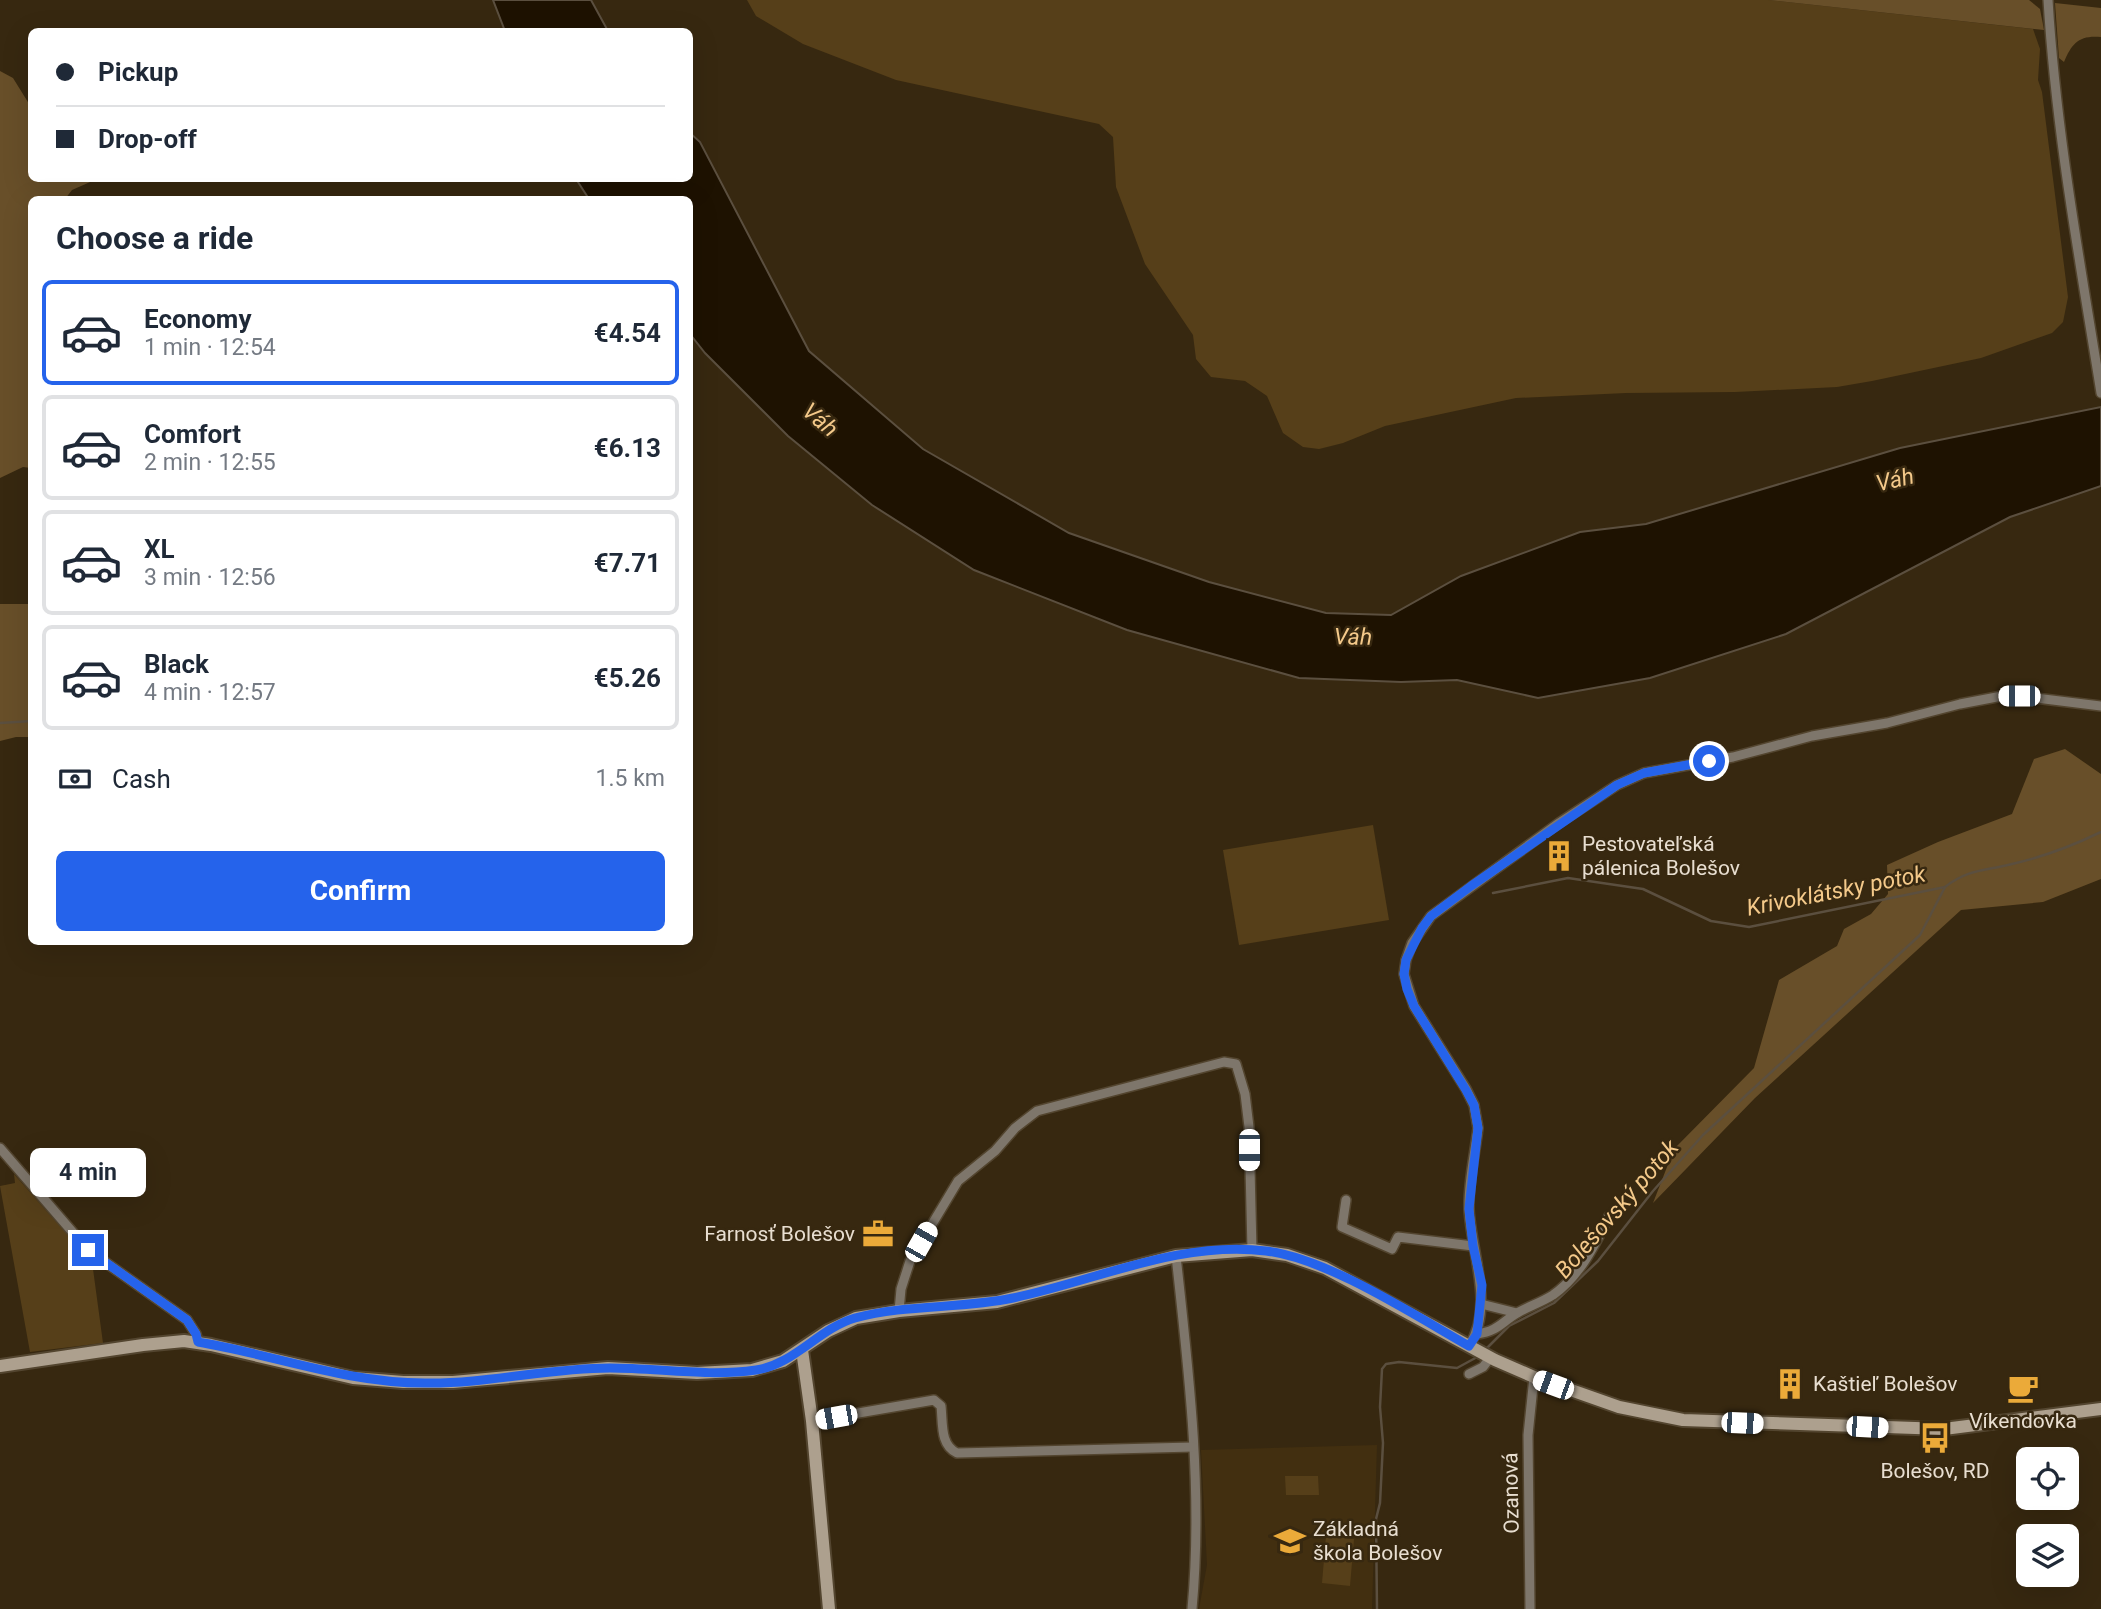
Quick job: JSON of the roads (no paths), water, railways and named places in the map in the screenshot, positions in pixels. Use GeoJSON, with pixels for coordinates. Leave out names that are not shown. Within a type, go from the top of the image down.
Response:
{"type":"FeatureCollection","features":[{"type":"Feature","properties":{"kind":"main road"},"geometry":{"type":"LineString","coordinates":[[0,1366],[143,1345],[198,1342],[353,1378],[427,1383],[581,1369],[628,1368],[697,1373],[752,1370],[776,1365],[828,1331],[849,1321],[899,1311],[997,1301],[1176,1256],[1252,1250],[1287,1255],[1325,1268],[1480,1352],[1534,1377],[1619,1407],[1695,1421],[1944,1429],[2101,1409]]}},
{"type":"Feature","properties":{"kind":"main road"},"geometry":{"type":"LineString","coordinates":[[802,1350],[812,1421],[830,1609]]}},
{"type":"Feature","properties":{"kind":"street"},"geometry":{"type":"LineString","coordinates":[[2048,0],[2056,92],[2071,206],[2101,393]]}},
{"type":"Feature","properties":{"kind":"street"},"geometry":{"type":"LineString","coordinates":[[1469,1374],[1483,1367],[1477,1334],[1482,1285],[1473,1246],[1469,1198],[1477,1117],[1466,1090],[1414,1006],[1404,974],[1409,951],[1426,922],[1473,884],[1617,785],[1644,773],[1733,757],[1812,736],[1887,723],[2002,696],[2101,706]]}},
{"type":"Feature","properties":{"kind":"street"},"geometry":{"type":"LineString","coordinates":[[899,1311],[901,1289],[910,1261],[958,1181],[1037,1111],[1224,1062],[1236,1064],[1245,1094],[1249,1127],[1252,1250]]}},
{"type":"Feature","properties":{"kind":"street"},"geometry":{"type":"LineString","coordinates":[[0,1147],[79,1241],[99,1259],[187,1320],[198,1342]]}},
{"type":"Feature","properties":{"kind":"street"},"geometry":{"type":"LineString","coordinates":[[1346,1200],[1342,1227],[1392,1249],[1398,1237],[1473,1246]]}},
{"type":"Feature","properties":{"kind":"street"},"geometry":{"type":"LineString","coordinates":[[1477,1334],[1492,1332],[1517,1313],[1540,1303],[1562,1288],[1586,1261],[1609,1216]]}},
{"type":"Feature","properties":{"kind":"street"},"geometry":{"type":"LineString","coordinates":[[1176,1256],[1188,1366],[1193,1447],[1197,1555],[1192,1609]]}},
{"type":"Feature","properties":{"kind":"street"},"geometry":{"type":"LineString","coordinates":[[1481,1304],[1517,1313]]}},
{"type":"Feature","properties":{"kind":"street","name":"Ozanová"},"geometry":{"type":"LineString","coordinates":[[1530,1609],[1527,1478],[1534,1377]]}},
{"type":"Feature","properties":{"kind":"street"},"geometry":{"type":"LineString","coordinates":[[812,1421],[934,1400],[941,1406],[945,1443],[957,1453],[1193,1447]]}},
{"type":"Feature","properties":{"kind":"water"},"geometry":{"type":"Polygon","coordinates":[[[493,0],[591,0],[606,28],[504,28],[493,0]]]}},
{"type":"Feature","properties":{"kind":"water","name":"Váh"},"geometry":{"type":"Polygon","coordinates":[[[693,136],[700,142],[809,351],[923,449],[1069,533],[1209,582],[1326,613],[1391,615],[1461,576],[1580,532],[1646,524],[1900,448],[2101,407],[2101,486],[2010,517],[1786,634],[1650,678],[1538,698],[1457,680],[1401,682],[1299,678],[1127,630],[974,570],[872,505],[788,436],[693,338],[693,196],[587,196],[578,182],[693,182],[693,136]]]}},
{"type":"Feature","properties":{"kind":"waterway"},"geometry":{"type":"LineString","coordinates":[[0,723],[28,721]]}},
{"type":"Feature","properties":{"kind":"waterway","name":"Krivoklátsky potok"},"geometry":{"type":"LineString","coordinates":[[1493,893],[1568,878],[1643,889],[1711,921],[1749,927],[1945,887],[1969,874],[2024,861],[2101,832]]}},
{"type":"Feature","properties":{"kind":"waterway","name":"Bolešovský potok"},"geometry":{"type":"LineString","coordinates":[[1484,1351],[1509,1326],[1554,1303],[1598,1261],[1653,1191],[1703,1135],[1920,935],[1945,887]]}},
{"type":"Feature","properties":{"kind":"waterway","name":"Bolešovský potok"},"geometry":{"type":"LineString","coordinates":[[1377,1609],[1376,1519],[1380,1503],[1383,1443],[1380,1407],[1382,1369],[1386,1364],[1399,1362],[1457,1368],[1479,1356]]}},
{"type":"Feature","properties":{"kind":"place","name":"Pestovateľská pálenica Bolešov"},"geometry":{"type":"Point","coordinates":[1559,856]}},
{"type":"Feature","properties":{"kind":"place","name":"Farnosť Bolešov"},"geometry":{"type":"Point","coordinates":[878,1234]}},
{"type":"Feature","properties":{"kind":"place","name":"Kaštieľ Bolešov"},"geometry":{"type":"Point","coordinates":[1790,1384]}},
{"type":"Feature","properties":{"kind":"place","name":"Víkendovka"},"geometry":{"type":"Point","coordinates":[2023,1388]}},
{"type":"Feature","properties":{"kind":"place","name":"Bolešov, RD"},"geometry":{"type":"Point","coordinates":[1935,1438]}},
{"type":"Feature","properties":{"kind":"place","name":"Základná škola Bolešov"},"geometry":{"type":"Point","coordinates":[1290,1541]}}]}
